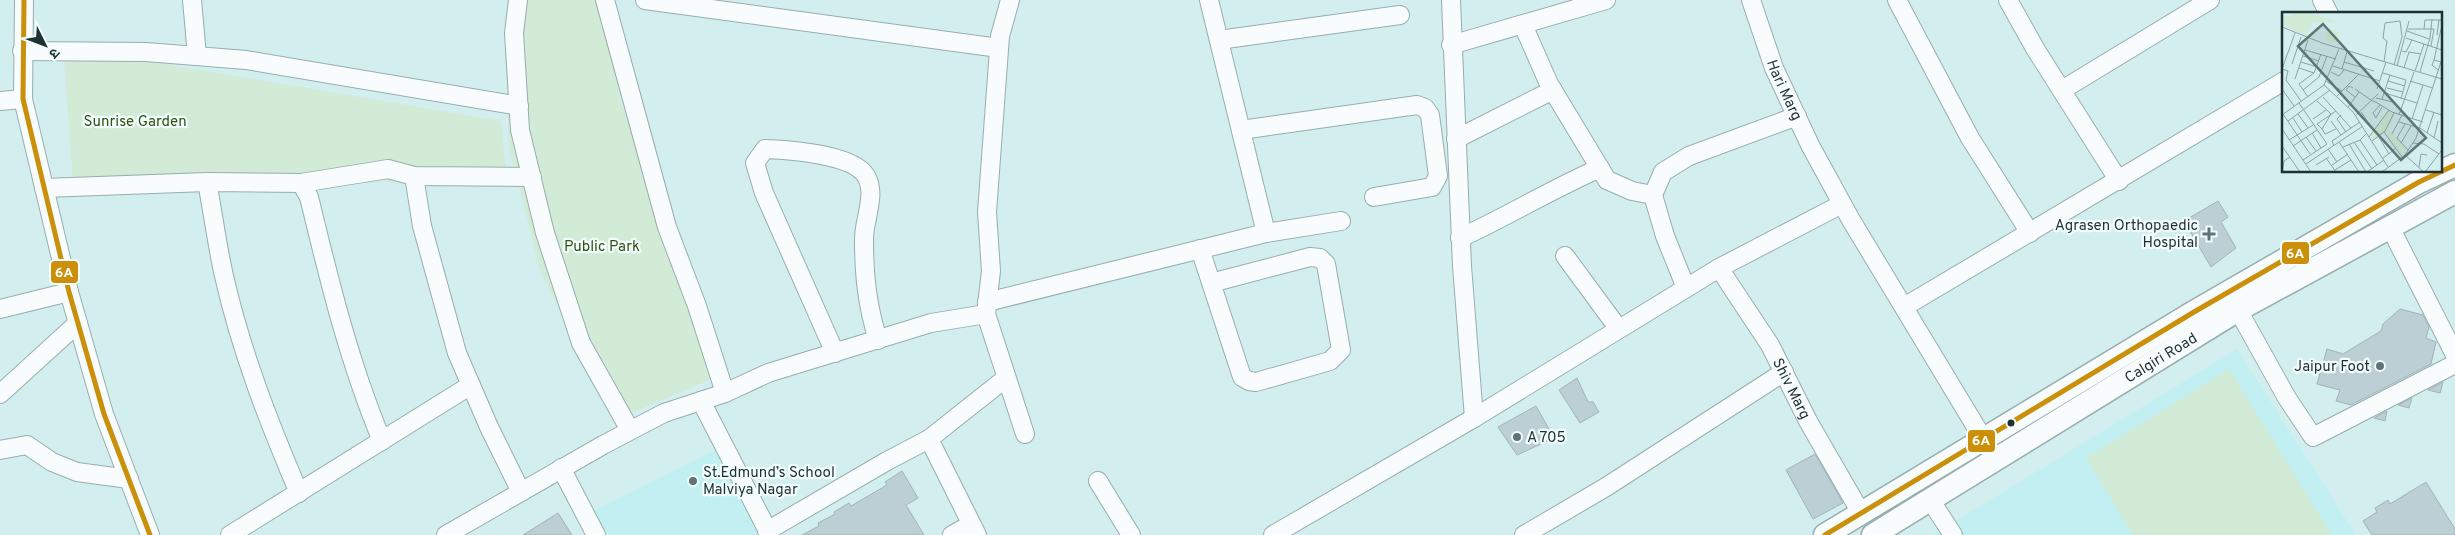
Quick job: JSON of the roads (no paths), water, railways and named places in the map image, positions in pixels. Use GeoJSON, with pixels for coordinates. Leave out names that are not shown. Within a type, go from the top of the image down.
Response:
{"type":"FeatureCollection","features":[{"type":"Feature","properties":{"kind":"main road","name":"Calgiri Road"},"geometry":{"type":"LineString","coordinates":[[2442,170],[2455,166]]}},
{"type":"Feature","properties":{"kind":"main road","name":"Calgiri Road"},"geometry":{"type":"LineString","coordinates":[[1825,535],[2416,177],[2434,172]]}},
{"type":"Feature","properties":{"kind":"main road","name":"Calgiri Road"},"geometry":{"type":"LineString","coordinates":[[1873,535],[2238,310],[2455,192]]}},
{"type":"Feature","properties":{"kind":"street"},"geometry":{"type":"LineString","coordinates":[[24,0],[23,99],[69,292],[104,414],[150,535]]}},
{"type":"Feature","properties":{"kind":"street"},"geometry":{"type":"LineString","coordinates":[[192,0],[198,56]]}},
{"type":"Feature","properties":{"kind":"street"},"geometry":{"type":"LineString","coordinates":[[518,0],[514,32],[520,130],[546,232],[581,343],[630,430]]}},
{"type":"Feature","properties":{"kind":"street"},"geometry":{"type":"LineString","coordinates":[[605,0],[613,36],[628,82],[667,227],[697,306],[725,393]]}},
{"type":"Feature","properties":{"kind":"street"},"geometry":{"type":"LineString","coordinates":[[645,0],[999,48]]}},
{"type":"Feature","properties":{"kind":"street"},"geometry":{"type":"LineString","coordinates":[[1010,0],[1000,36],[999,48],[987,212],[991,270],[987,308],[1006,378],[1025,434]]}},
{"type":"Feature","properties":{"kind":"street"},"geometry":{"type":"LineString","coordinates":[[1210,0],[1218,40],[1266,233]]}},
{"type":"Feature","properties":{"kind":"street"},"geometry":{"type":"LineString","coordinates":[[1451,0],[1451,45],[1460,238],[1474,418]]}},
{"type":"Feature","properties":{"kind":"street"},"geometry":{"type":"LineString","coordinates":[[1451,45],[1606,0]]}},
{"type":"Feature","properties":{"kind":"street","name":"Hari Marg"},"geometry":{"type":"LineString","coordinates":[[1750,0],[1774,68],[1842,204],[1996,460]]}},
{"type":"Feature","properties":{"kind":"street"},"geometry":{"type":"LineString","coordinates":[[1897,0],[1970,138],[2030,234]]}},
{"type":"Feature","properties":{"kind":"street"},"geometry":{"type":"LineString","coordinates":[[2008,0],[2119,181]]}},
{"type":"Feature","properties":{"kind":"street"},"geometry":{"type":"LineString","coordinates":[[2062,90],[2210,0]]}},
{"type":"Feature","properties":{"kind":"street"},"geometry":{"type":"LineString","coordinates":[[2322,0],[2328,12]]}},
{"type":"Feature","properties":{"kind":"street"},"geometry":{"type":"LineString","coordinates":[[1218,40],[1400,15]]}},
{"type":"Feature","properties":{"kind":"street"},"geometry":{"type":"LineString","coordinates":[[1523,25],[1553,90],[1607,180],[1632,191],[1653,195]]}},
{"type":"Feature","properties":{"kind":"street"},"geometry":{"type":"LineString","coordinates":[[22,51],[146,52],[246,60],[519,106]]}},
{"type":"Feature","properties":{"kind":"street"},"geometry":{"type":"LineString","coordinates":[[1904,307],[2030,234],[2282,82]]}},
{"type":"Feature","properties":{"kind":"street"},"geometry":{"type":"LineString","coordinates":[[1456,139],[1553,90]]}},
{"type":"Feature","properties":{"kind":"street"},"geometry":{"type":"LineString","coordinates":[[0,101],[23,99]]}},
{"type":"Feature","properties":{"kind":"street"},"geometry":{"type":"LineString","coordinates":[[1241,130],[1417,105],[1425,108],[1430,114],[1438,176],[1437,182],[1432,187],[1374,197]]}},
{"type":"Feature","properties":{"kind":"street"},"geometry":{"type":"LineString","coordinates":[[1686,288],[1665,236],[1653,195],[1663,172],[1689,156],[1797,116]]}},
{"type":"Feature","properties":{"kind":"street"},"geometry":{"type":"LineString","coordinates":[[835,353],[764,193],[755,162],[765,149],[846,161],[865,174],[871,188],[864,237],[866,287],[869,310],[878,340]]}},
{"type":"Feature","properties":{"kind":"street"},"geometry":{"type":"LineString","coordinates":[[1460,238],[1516,212],[1548,191],[1600,168]]}},
{"type":"Feature","properties":{"kind":"street"},"geometry":{"type":"LineString","coordinates":[[44,188],[207,182],[301,183],[388,169],[414,176],[532,176]]}},
{"type":"Feature","properties":{"kind":"street"},"geometry":{"type":"LineString","coordinates":[[414,176],[425,234],[458,353],[521,492]]}},
{"type":"Feature","properties":{"kind":"street"},"geometry":{"type":"LineString","coordinates":[[207,182],[224,276],[242,341],[267,417],[299,493]]}},
{"type":"Feature","properties":{"kind":"street"},"geometry":{"type":"LineString","coordinates":[[301,183],[308,197],[341,325],[367,405],[382,441]]}},
{"type":"Feature","properties":{"kind":"street"},"geometry":{"type":"LineString","coordinates":[[1280,533],[1474,418],[1618,328],[1719,268],[1842,204]]}},
{"type":"Feature","properties":{"kind":"street"},"geometry":{"type":"LineString","coordinates":[[446,535],[561,468],[664,413],[725,393],[768,374],[931,323],[1200,249],[1266,233],[1341,221]]}},
{"type":"Feature","properties":{"kind":"street"},"geometry":{"type":"LineString","coordinates":[[2390,227],[2455,355]]}},
{"type":"Feature","properties":{"kind":"street"},"geometry":{"type":"LineString","coordinates":[[1200,249],[1211,284],[1242,377],[1248,381],[1256,382],[1330,361],[1341,350],[1326,264],[1320,258],[1310,257],[1211,284]]}},
{"type":"Feature","properties":{"kind":"street"},"geometry":{"type":"LineString","coordinates":[[1565,256],[1618,328]]}},
{"type":"Feature","properties":{"kind":"street","name":"Shiv Marg"},"geometry":{"type":"LineString","coordinates":[[1719,268],[1770,345],[1808,421],[1860,513]]}},
{"type":"Feature","properties":{"kind":"street"},"geometry":{"type":"LineString","coordinates":[[0,309],[69,292]]}},
{"type":"Feature","properties":{"kind":"street"},"geometry":{"type":"LineString","coordinates":[[2238,310],[2287,398],[2313,437],[2455,364]]}},
{"type":"Feature","properties":{"kind":"street"},"geometry":{"type":"LineString","coordinates":[[0,394],[78,323]]}},
{"type":"Feature","properties":{"kind":"street"},"geometry":{"type":"LineString","coordinates":[[1524,535],[1606,487],[1784,372]]}},
{"type":"Feature","properties":{"kind":"street"},"geometry":{"type":"LineString","coordinates":[[701,401],[768,533],[887,461],[929,439],[1006,378]]}},
{"type":"Feature","properties":{"kind":"street"},"geometry":{"type":"LineString","coordinates":[[230,535],[471,385]]}},
{"type":"Feature","properties":{"kind":"street"},"geometry":{"type":"LineString","coordinates":[[929,439],[973,530],[952,535]]}},
{"type":"Feature","properties":{"kind":"street"},"geometry":{"type":"LineString","coordinates":[[0,450],[27,445],[52,462],[77,472],[128,479]]}},
{"type":"Feature","properties":{"kind":"street"},"geometry":{"type":"LineString","coordinates":[[561,468],[596,535]]}},
{"type":"Feature","properties":{"kind":"street"},"geometry":{"type":"LineString","coordinates":[[1098,480],[1131,535]]}},
{"type":"Feature","properties":{"kind":"street"},"geometry":{"type":"LineString","coordinates":[[1930,501],[1953,535]]}},
{"type":"Feature","properties":{"kind":"place","name":"Agrasen Orthopaedic Hospital"},"geometry":{"type":"Point","coordinates":[2209,234]}},
{"type":"Feature","properties":{"kind":"place","name":"Jaipur Foot"},"geometry":{"type":"Point","coordinates":[2380,366]}},
{"type":"Feature","properties":{"kind":"place","name":"A 705"},"geometry":{"type":"Point","coordinates":[1517,437]}},
{"type":"Feature","properties":{"kind":"place","name":"St.Edmund’s School Malviya Nagar"},"geometry":{"type":"Point","coordinates":[693,481]}},
{"type":"Feature","properties":{"kind":"park label","name":"Sunrise Garden"},"geometry":{"type":"Point","coordinates":[135,121]}},
{"type":"Feature","properties":{"kind":"park label","name":"Public Park"},"geometry":{"type":"Point","coordinates":[602,246]}}]}
